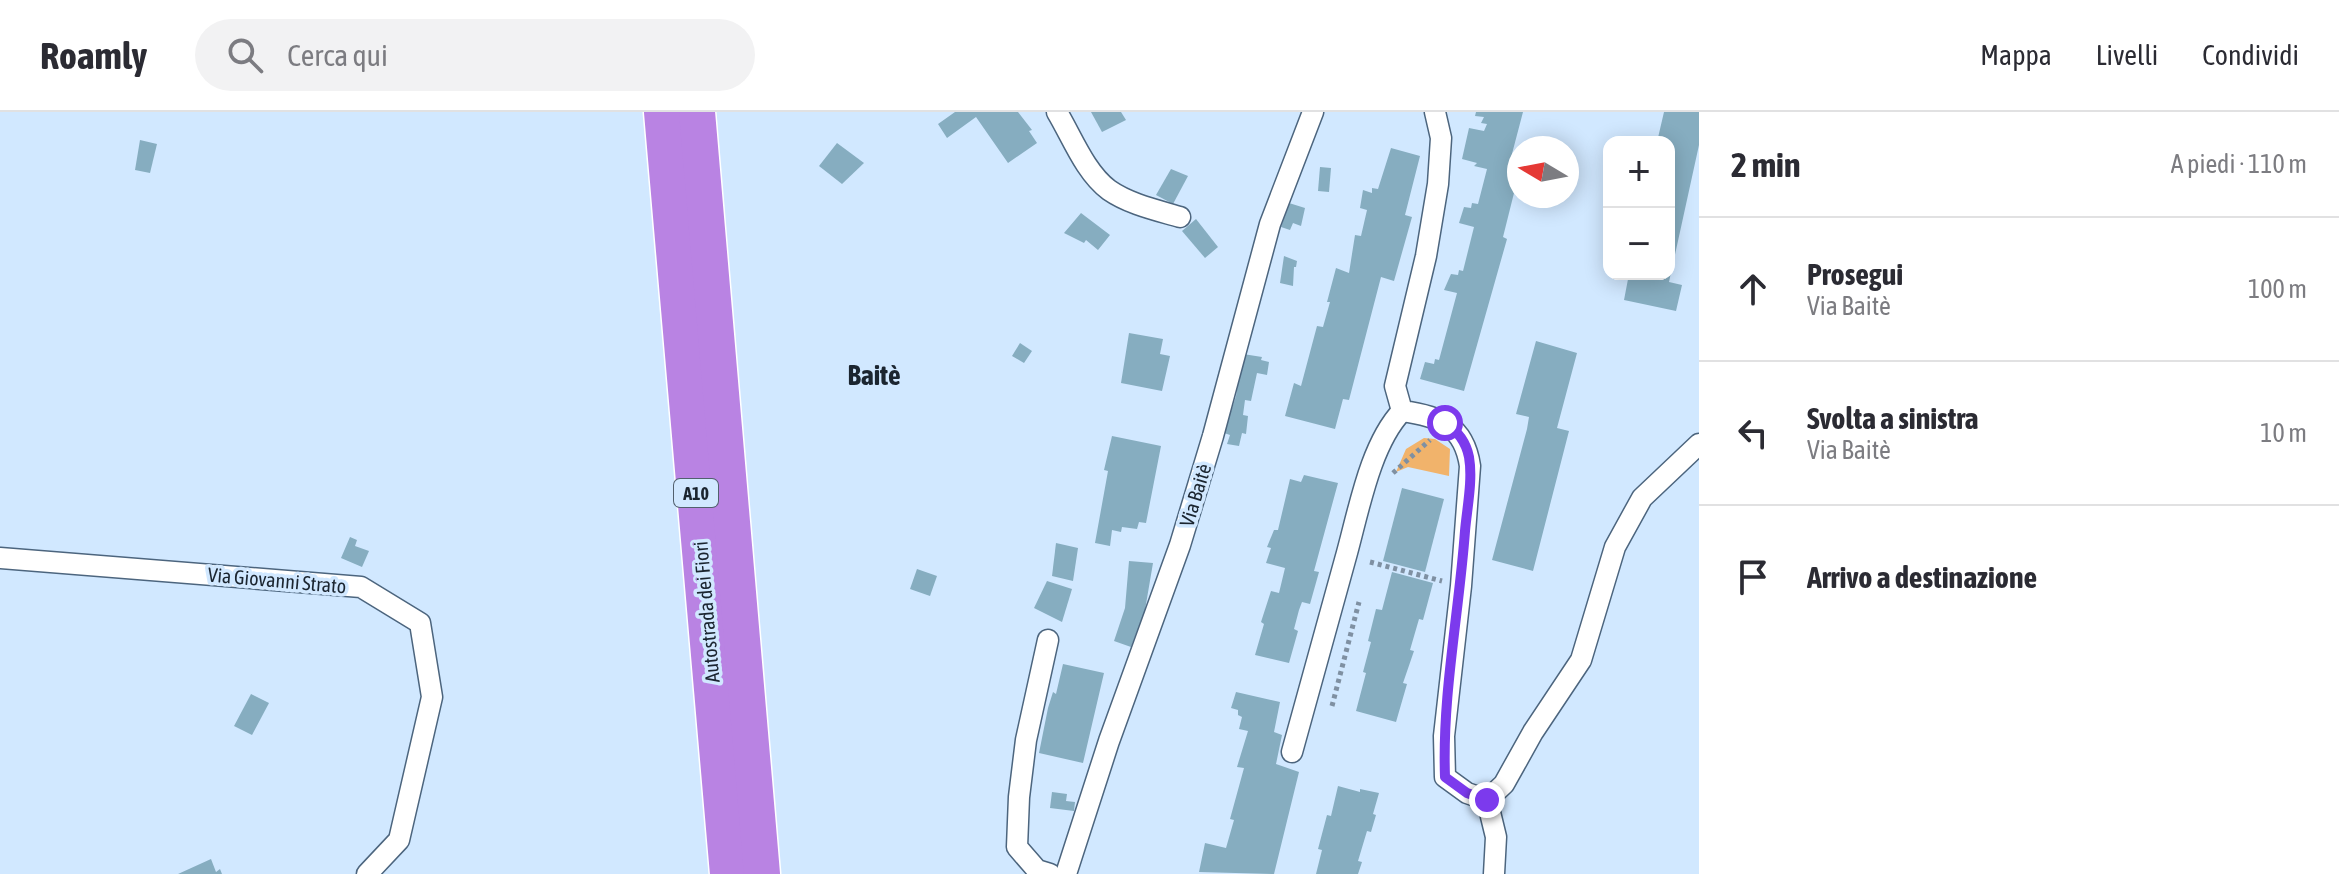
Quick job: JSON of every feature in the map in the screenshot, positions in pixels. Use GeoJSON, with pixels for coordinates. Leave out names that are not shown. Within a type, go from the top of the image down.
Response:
{"type":"FeatureCollection","features":[{"type":"Feature","properties":{"kind":"highway","name":"Autostrada dei Fiori"},"geometry":{"type":"LineString","coordinates":[[662,112],[728,874]]}},
{"type":"Feature","properties":{"kind":"highway","name":"Autostrada dei Fiori"},"geometry":{"type":"LineString","coordinates":[[697,112],[762,874]]}},
{"type":"Feature","properties":{"kind":"street"},"geometry":{"type":"LineString","coordinates":[[1057,112],[1094,175],[1109,189],[1145,206],[1180,217]]}},
{"type":"Feature","properties":{"kind":"street","name":"Via Baitè"},"geometry":{"type":"LineString","coordinates":[[1066,874],[1109,741],[1180,545],[1270,224],[1313,112]]}},
{"type":"Feature","properties":{"kind":"street"},"geometry":{"type":"LineString","coordinates":[[1402,411],[1395,386],[1426,256],[1438,184],[1441,138],[1435,112]]}},
{"type":"Feature","properties":{"kind":"street"},"geometry":{"type":"LineString","coordinates":[[1402,411],[1422,414],[1452,427],[1464,443],[1470,466],[1461,586],[1444,736],[1445,777],[1467,793],[1487,800]]}},
{"type":"Feature","properties":{"kind":"street"},"geometry":{"type":"LineString","coordinates":[[1292,752],[1365,488],[1383,438],[1402,411]]}},
{"type":"Feature","properties":{"kind":"street"},"geometry":{"type":"LineString","coordinates":[[1487,800],[1504,784],[1533,732],[1581,660],[1615,547],[1642,498],[1699,444]]}},
{"type":"Feature","properties":{"kind":"street","name":"Via Giovanni Strato"},"geometry":{"type":"LineString","coordinates":[[0,558],[361,587],[420,623],[432,697],[399,840],[367,874]]}},
{"type":"Feature","properties":{"kind":"street"},"geometry":{"type":"LineString","coordinates":[[1048,640],[1026,740],[1017,847],[1037,870],[1050,874]]}},
{"type":"Feature","properties":{"kind":"street"},"geometry":{"type":"LineString","coordinates":[[1487,800],[1496,837],[1494,874]]}},
{"type":"Feature","properties":{"kind":"path"},"geometry":{"type":"LineString","coordinates":[[1389,488],[1393,473],[1429,442],[1438,420]]}},
{"type":"Feature","properties":{"kind":"path"},"geometry":{"type":"LineString","coordinates":[[1366,576],[1370,562],[1433,578]]}},
{"type":"Feature","properties":{"kind":"path"},"geometry":{"type":"LineString","coordinates":[[1332,706],[1362,590]]}},
{"type":"Feature","properties":{"kind":"shaded area"},"geometry":{"type":"Polygon","coordinates":[[[1424,438],[1435,439],[1450,449],[1449,476],[1408,467],[1396,472],[1406,449],[1424,438]]]}},
{"type":"Feature","properties":{"kind":"building"},"geometry":{"type":"Polygon","coordinates":[[[955,112],[1018,112],[1032,130],[1029,131],[1037,143],[1008,163],[976,117],[947,138],[938,124],[955,112]]]}},
{"type":"Feature","properties":{"kind":"building"},"geometry":{"type":"Polygon","coordinates":[[[1091,112],[1121,112],[1126,120],[1102,132],[1091,112]]]}},
{"type":"Feature","properties":{"kind":"building"},"geometry":{"type":"Polygon","coordinates":[[[1476,112],[1523,112],[1517,136],[1507,136],[1507,208],[1510,208],[1503,237],[1507,239],[1464,391],[1420,379],[1425,362],[1434,364],[1435,359],[1439,360],[1457,293],[1444,290],[1451,274],[1458,275],[1459,270],[1463,271],[1474,227],[1459,223],[1464,207],[1471,208],[1472,203],[1478,204],[1487,169],[1462,159],[1469,128],[1484,131],[1487,124],[1481,123],[1484,117],[1475,116],[1476,112]]]}},
{"type":"Feature","properties":{"kind":"building"},"geometry":{"type":"Polygon","coordinates":[[[1664,112],[1699,112],[1699,145],[1675,255],[1675,136],[1658,136],[1664,112]]]}},
{"type":"Feature","properties":{"kind":"building"},"geometry":{"type":"Polygon","coordinates":[[[140,140],[157,144],[150,173],[135,170],[140,140]]]}},
{"type":"Feature","properties":{"kind":"building"},"geometry":{"type":"Polygon","coordinates":[[[837,143],[864,163],[842,184],[819,166],[837,143]]]}},
{"type":"Feature","properties":{"kind":"building"},"geometry":{"type":"Polygon","coordinates":[[[1391,148],[1420,156],[1405,215],[1412,217],[1394,281],[1381,277],[1349,400],[1343,399],[1335,429],[1285,416],[1294,383],[1301,386],[1317,326],[1323,327],[1336,268],[1349,273],[1355,235],[1361,236],[1367,210],[1360,208],[1363,190],[1372,193],[1372,188],[1378,189],[1391,148]]]}},
{"type":"Feature","properties":{"kind":"building"},"geometry":{"type":"Polygon","coordinates":[[[1320,167],[1331,168],[1329,192],[1318,191],[1320,167]]]}},
{"type":"Feature","properties":{"kind":"building"},"geometry":{"type":"Polygon","coordinates":[[[1171,169],[1188,176],[1173,204],[1156,195],[1171,169]]]}},
{"type":"Feature","properties":{"kind":"building"},"geometry":{"type":"Polygon","coordinates":[[[1289,203],[1305,208],[1301,226],[1293,223],[1290,230],[1281,227],[1289,203]]]}},
{"type":"Feature","properties":{"kind":"building"},"geometry":{"type":"Polygon","coordinates":[[[1081,213],[1110,235],[1098,250],[1086,240],[1084,243],[1064,233],[1081,213]]]}},
{"type":"Feature","properties":{"kind":"building"},"geometry":{"type":"Polygon","coordinates":[[[1196,219],[1218,247],[1205,258],[1182,231],[1196,219]]]}},
{"type":"Feature","properties":{"kind":"building"},"geometry":{"type":"Polygon","coordinates":[[[1284,256],[1297,261],[1293,286],[1280,283],[1284,256]]]}},
{"type":"Feature","properties":{"kind":"building"},"geometry":{"type":"Polygon","coordinates":[[[1628,280],[1669,280],[1682,285],[1676,311],[1624,300],[1628,280]]]}},
{"type":"Feature","properties":{"kind":"building"},"geometry":{"type":"Polygon","coordinates":[[[1129,333],[1163,339],[1160,354],[1170,356],[1162,391],[1121,383],[1129,333]]]}},
{"type":"Feature","properties":{"kind":"building"},"geometry":{"type":"Polygon","coordinates":[[[1536,341],[1577,353],[1557,428],[1569,431],[1533,571],[1492,560],[1527,429],[1529,417],[1516,414],[1536,341]]]}},
{"type":"Feature","properties":{"kind":"building"},"geometry":{"type":"Polygon","coordinates":[[[1020,343],[1032,351],[1024,363],[1012,356],[1020,343]]]}},
{"type":"Feature","properties":{"kind":"building"},"geometry":{"type":"Polygon","coordinates":[[[1243,354],[1262,357],[1261,360],[1269,362],[1267,375],[1257,373],[1251,401],[1245,400],[1243,415],[1248,416],[1246,434],[1242,433],[1239,446],[1227,444],[1230,435],[1224,433],[1236,396],[1243,354]]]}},
{"type":"Feature","properties":{"kind":"building"},"geometry":{"type":"Polygon","coordinates":[[[1112,436],[1161,446],[1146,523],[1139,522],[1137,529],[1122,527],[1121,532],[1112,530],[1110,546],[1095,543],[1108,471],[1104,470],[1112,436]]]}},
{"type":"Feature","properties":{"kind":"building"},"geometry":{"type":"Polygon","coordinates":[[[1304,475],[1338,483],[1314,571],[1319,572],[1310,604],[1302,602],[1299,610],[1294,629],[1298,631],[1289,663],[1255,655],[1271,591],[1279,593],[1285,568],[1266,563],[1271,548],[1267,547],[1274,530],[1278,530],[1290,479],[1301,482],[1304,475]]]}},
{"type":"Feature","properties":{"kind":"building"},"geometry":{"type":"Polygon","coordinates":[[[1402,488],[1444,499],[1425,572],[1383,561],[1402,488]]]}},
{"type":"Feature","properties":{"kind":"building"},"geometry":{"type":"Polygon","coordinates":[[[350,537],[357,540],[355,546],[369,551],[362,567],[341,558],[350,537]]]}},
{"type":"Feature","properties":{"kind":"building"},"geometry":{"type":"Polygon","coordinates":[[[1056,543],[1078,548],[1073,581],[1052,576],[1056,543]]]}},
{"type":"Feature","properties":{"kind":"building"},"geometry":{"type":"Polygon","coordinates":[[[1129,561],[1153,563],[1145,610],[1131,647],[1114,641],[1125,608],[1129,561]]]}},
{"type":"Feature","properties":{"kind":"building"},"geometry":{"type":"Polygon","coordinates":[[[917,569],[937,576],[930,596],[910,589],[917,569]]]}},
{"type":"Feature","properties":{"kind":"building"},"geometry":{"type":"Polygon","coordinates":[[[1392,572],[1433,583],[1423,620],[1419,619],[1410,650],[1414,651],[1403,683],[1407,684],[1396,722],[1356,711],[1366,673],[1363,672],[1376,609],[1382,610],[1392,572]]]}},
{"type":"Feature","properties":{"kind":"building"},"geometry":{"type":"Polygon","coordinates":[[[1047,581],[1072,589],[1062,622],[1034,608],[1047,581]]]}},
{"type":"Feature","properties":{"kind":"building"},"geometry":{"type":"Polygon","coordinates":[[[1063,664],[1104,673],[1083,763],[1039,753],[1048,708],[1053,692],[1056,694],[1063,664]]]}},
{"type":"Feature","properties":{"kind":"building"},"geometry":{"type":"Polygon","coordinates":[[[1236,692],[1280,702],[1274,732],[1282,735],[1276,764],[1299,772],[1274,874],[1199,872],[1205,843],[1226,848],[1234,820],[1230,819],[1244,768],[1237,767],[1248,731],[1239,729],[1242,717],[1238,715],[1238,710],[1231,708],[1236,692]]]}},
{"type":"Feature","properties":{"kind":"building"},"geometry":{"type":"Polygon","coordinates":[[[251,694],[269,703],[252,735],[234,726],[251,694]]]}},
{"type":"Feature","properties":{"kind":"building"},"geometry":{"type":"Polygon","coordinates":[[[1338,786],[1379,793],[1373,814],[1376,815],[1371,832],[1367,831],[1358,861],[1362,862],[1358,874],[1316,874],[1322,850],[1318,849],[1327,815],[1331,816],[1338,786]]]}},
{"type":"Feature","properties":{"kind":"building"},"geometry":{"type":"Polygon","coordinates":[[[1052,792],[1067,794],[1066,801],[1075,802],[1074,811],[1050,808],[1052,792]]]}},
{"type":"Feature","properties":{"kind":"building"},"geometry":{"type":"Polygon","coordinates":[[[211,859],[216,872],[220,869],[222,874],[178,874],[211,859]]]}},
{"type":"Feature","properties":{"kind":"district","name":"Baitè"},"geometry":{"type":"Point","coordinates":[874,375]}},
{"type":"Feature","properties":{"kind":"route"},"geometry":{"type":"LineString","coordinates":[[1445,423],[1464,443],[1470,466],[1461,586],[1444,736],[1445,777],[1467,793],[1487,800]]}}]}
